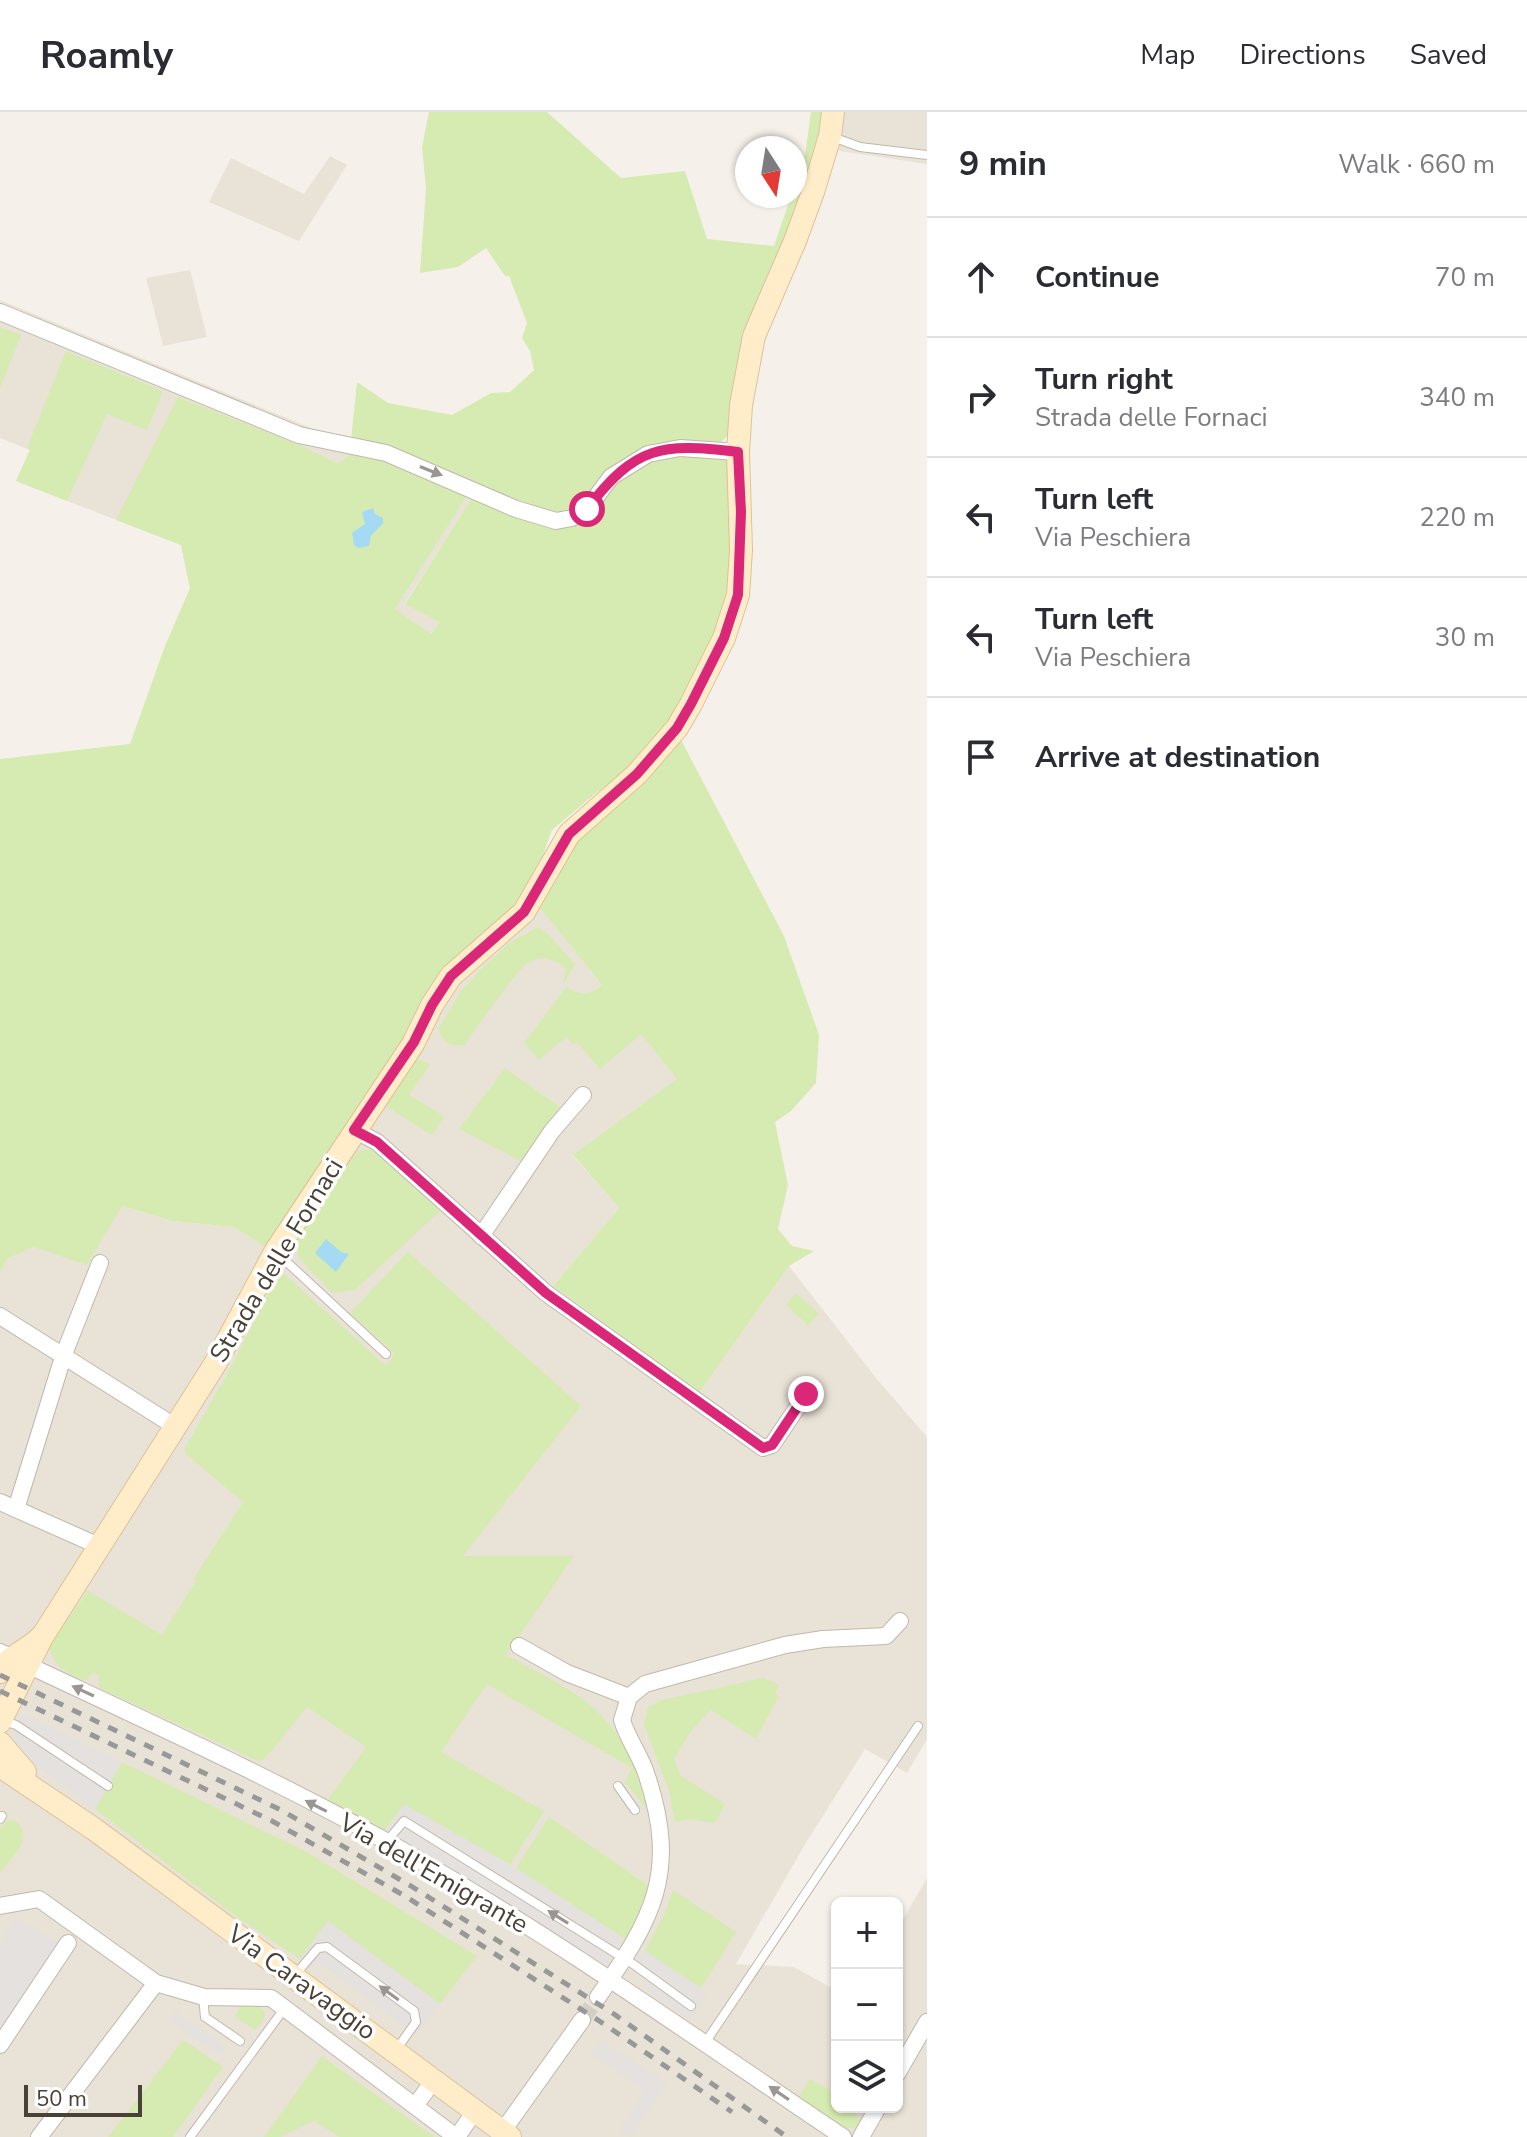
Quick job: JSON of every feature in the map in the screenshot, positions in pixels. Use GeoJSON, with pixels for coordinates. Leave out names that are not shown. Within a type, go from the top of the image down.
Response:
{"type":"FeatureCollection","features":[{"type":"Feature","properties":{"kind":"street","name":"Strada delle Fornaci"},"geometry":{"type":"LineString","coordinates":[[1,1721],[10,1662],[42,1637],[215,1364],[275,1252],[414,1042],[451,976],[524,912],[569,834],[637,774],[663,746],[684,716],[724,638],[738,595],[741,512],[738,452],[741,405],[754,336],[795,241],[830,136],[833,112]]}},
{"type":"Feature","properties":{"kind":"street"},"geometry":{"type":"LineString","coordinates":[[0,312],[299,435],[386,453],[516,509],[556,521],[572,518],[587,509],[611,477],[648,454],[680,448],[738,452]]}},
{"type":"Feature","properties":{"kind":"street"},"geometry":{"type":"LineString","coordinates":[[481,1236],[552,1131],[583,1095]]}},
{"type":"Feature","properties":{"kind":"street"},"geometry":{"type":"LineString","coordinates":[[354,1130],[377,1142],[546,1293],[763,1448],[772,1445],[811,1387]]}},
{"type":"Feature","properties":{"kind":"street"},"geometry":{"type":"LineString","coordinates":[[16,1509],[64,1354],[100,1263]]}},
{"type":"Feature","properties":{"kind":"street"},"geometry":{"type":"LineString","coordinates":[[0,1316],[176,1427]]}},
{"type":"Feature","properties":{"kind":"street"},"geometry":{"type":"LineString","coordinates":[[0,1502],[99,1546]]}},
{"type":"Feature","properties":{"kind":"street"},"geometry":{"type":"LineString","coordinates":[[598,1997],[653,1905],[662,1867],[662,1839],[657,1809],[645,1771],[622,1720],[629,1697],[645,1684],[785,1645],[823,1639],[886,1636],[900,1621]]}},
{"type":"Feature","properties":{"kind":"street"},"geometry":{"type":"LineString","coordinates":[[519,1646],[567,1673],[629,1697]]}},
{"type":"Feature","properties":{"kind":"street","name":"Via dell'Emigrante"},"geometry":{"type":"LineString","coordinates":[[10,1662],[173,1733],[386,1842],[611,1979],[843,2137]]}},
{"type":"Feature","properties":{"kind":"street","name":"Via Caravaggio"},"geometry":{"type":"LineString","coordinates":[[0,1743],[12,1760],[35,1782],[94,1829],[506,2134]]}},
{"type":"Feature","properties":{"kind":"street","name":"Via Caravaggio"},"geometry":{"type":"LineString","coordinates":[[0,1766],[94,1829]]}},
{"type":"Feature","properties":{"kind":"street"},"geometry":{"type":"LineString","coordinates":[[0,1906],[39,1899],[156,1983],[204,1997],[271,1998],[457,2137],[475,2111]]}},
{"type":"Feature","properties":{"kind":"street"},"geometry":{"type":"LineString","coordinates":[[0,2045],[68,1943]]}},
{"type":"Feature","properties":{"kind":"street"},"geometry":{"type":"LineString","coordinates":[[39,2137],[156,1983]]}},
{"type":"Feature","properties":{"kind":"street"},"geometry":{"type":"LineString","coordinates":[[506,2134],[582,2020]]}},
{"type":"Feature","properties":{"kind":"street"},"geometry":{"type":"LineString","coordinates":[[903,2064],[927,2022]]}},
{"type":"Feature","properties":{"kind":"street"},"geometry":{"type":"LineString","coordinates":[[415,2106],[434,2080]]}},
{"type":"Feature","properties":{"kind":"street"},"geometry":{"type":"LineString","coordinates":[[861,2137],[875,2113]]}},
{"type":"Feature","properties":{"kind":"lane"},"geometry":{"type":"LineString","coordinates":[[830,136],[860,147],[927,155]]}},
{"type":"Feature","properties":{"kind":"lane"},"geometry":{"type":"LineString","coordinates":[[275,1252],[386,1354]]}},
{"type":"Feature","properties":{"kind":"lane"},"geometry":{"type":"LineString","coordinates":[[1,1721],[16,1725],[108,1786]]}},
{"type":"Feature","properties":{"kind":"lane"},"geometry":{"type":"LineString","coordinates":[[705,2043],[918,1726]]}},
{"type":"Feature","properties":{"kind":"lane"},"geometry":{"type":"LineString","coordinates":[[618,1786],[635,1810]]}},
{"type":"Feature","properties":{"kind":"lane"},"geometry":{"type":"LineString","coordinates":[[386,1842],[404,1821],[624,1958],[691,2006]]}},
{"type":"Feature","properties":{"kind":"lane"},"geometry":{"type":"LineString","coordinates":[[294,1976],[318,1948],[327,1947],[414,2011],[416,2022],[396,2051]]}},
{"type":"Feature","properties":{"kind":"lane"},"geometry":{"type":"LineString","coordinates":[[204,1997],[205,2017],[240,2041]]}},
{"type":"Feature","properties":{"kind":"lane"},"geometry":{"type":"LineString","coordinates":[[190,2137],[284,2008]]}},
{"type":"Feature","properties":{"kind":"shaded area"},"geometry":{"type":"Polygon","coordinates":[[[826,112],[927,112],[927,164],[840,151],[824,132],[826,112]]]}},
{"type":"Feature","properties":{"kind":"shaded area"},"geometry":{"type":"Polygon","coordinates":[[[330,156],[347,165],[299,241],[209,202],[231,158],[304,194],[330,156]]]}},
{"type":"Feature","properties":{"kind":"shaded area"},"geometry":{"type":"Polygon","coordinates":[[[190,270],[207,337],[163,346],[146,278],[190,270]]]}},
{"type":"Feature","properties":{"kind":"shaded area"},"geometry":{"type":"Polygon","coordinates":[[[0,300],[328,435],[476,491],[405,603],[441,622],[380,690],[190,588],[181,545],[16,481],[30,450],[0,438],[0,300]]]}},
{"type":"Feature","properties":{"kind":"shaded area"},"geometry":{"type":"Polygon","coordinates":[[[533,899],[678,1080],[573,1156],[619,1208],[553,1286],[699,1393],[789,1266],[876,1378],[927,1437],[927,1739],[907,1773],[865,1749],[804,1846],[736,1964],[794,1967],[831,1988],[831,2113],[903,2113],[903,1920],[927,1878],[927,2137],[0,2137],[0,1274],[7,1259],[122,1206],[172,1221],[233,1227],[269,1248],[451,976],[533,899]]]}},
{"type":"Feature","properties":{"kind":"shaded area"},"geometry":{"type":"Polygon","coordinates":[[[21,1713],[122,1762],[95,1809],[24,1756],[14,1738],[21,1713]]]}},
{"type":"Feature","properties":{"kind":"shaded area"},"geometry":{"type":"Polygon","coordinates":[[[404,1804],[516,1868],[623,1938],[605,1966],[385,1830],[404,1804]]]}},
{"type":"Feature","properties":{"kind":"shaded area"},"geometry":{"type":"Polygon","coordinates":[[[16,1918],[58,1943],[0,2032],[0,1943],[16,1918]]]}},
{"type":"Feature","properties":{"kind":"shaded area"},"geometry":{"type":"Polygon","coordinates":[[[328,1921],[440,2004],[416,2035],[319,1962],[312,1968],[300,1959],[328,1921]]]}},
{"type":"Feature","properties":{"kind":"shaded area"},"geometry":{"type":"Polygon","coordinates":[[[645,1951],[707,1993],[690,2021],[647,1990],[642,1976],[631,1969],[645,1951]]]}},
{"type":"Feature","properties":{"kind":"shaded area"},"geometry":{"type":"Polygon","coordinates":[[[175,2012],[226,2047],[220,2055],[169,2020],[175,2012]]]}},
{"type":"Feature","properties":{"kind":"shaded area"},"geometry":{"type":"Polygon","coordinates":[[[601,2040],[666,2083],[631,2137],[620,2130],[646,2090],[592,2054],[601,2040]]]}},
{"type":"Feature","properties":{"kind":"green space"},"geometry":{"type":"Polygon","coordinates":[[[429,112],[547,112],[621,178],[685,171],[707,239],[774,246],[787,208],[797,208],[729,434],[717,446],[738,452],[733,595],[673,725],[631,768],[552,830],[530,891],[424,1008],[351,1116],[275,1252],[233,1227],[172,1221],[122,1206],[87,1265],[34,1247],[7,1259],[0,1274],[0,759],[130,744],[165,646],[190,588],[181,545],[116,520],[178,397],[302,446],[338,464],[355,451],[468,494],[395,609],[431,634],[440,622],[405,604],[476,491],[351,440],[357,382],[388,403],[452,415],[491,393],[510,392],[534,370],[530,351],[522,338],[527,323],[509,276],[505,276],[486,248],[458,267],[420,273],[426,188],[422,147],[429,112]]]}},
{"type":"Feature","properties":{"kind":"green space"},"geometry":{"type":"Polygon","coordinates":[[[811,112],[826,112],[807,175],[811,112]]]}},
{"type":"Feature","properties":{"kind":"green space"},"geometry":{"type":"Polygon","coordinates":[[[0,327],[21,335],[0,388],[0,327]]]}},
{"type":"Feature","properties":{"kind":"green space"},"geometry":{"type":"Polygon","coordinates":[[[66,351],[163,391],[147,430],[107,414],[67,501],[16,481],[66,351]]]}},
{"type":"Feature","properties":{"kind":"green space"},"geometry":{"type":"Polygon","coordinates":[[[679,736],[784,936],[819,1035],[816,1083],[791,1111],[775,1122],[788,1185],[778,1229],[792,1246],[814,1251],[789,1266],[699,1393],[553,1286],[619,1208],[573,1155],[677,1079],[641,1034],[600,1069],[577,1042],[573,1044],[566,1037],[539,1060],[524,1043],[566,987],[584,994],[602,985],[536,903],[581,830],[679,736]]]}},
{"type":"Feature","properties":{"kind":"green space"},"geometry":{"type":"Polygon","coordinates":[[[538,927],[575,964],[563,985],[566,968],[562,965],[547,959],[531,961],[514,978],[465,1045],[452,1045],[445,1041],[438,1029],[461,991],[509,943],[538,927]]]}},
{"type":"Feature","properties":{"kind":"green space"},"geometry":{"type":"Polygon","coordinates":[[[417,1058],[430,1065],[409,1095],[444,1116],[432,1135],[387,1107],[390,1095],[417,1058]]]}},
{"type":"Feature","properties":{"kind":"green space"},"geometry":{"type":"Polygon","coordinates":[[[505,1068],[560,1107],[525,1163],[459,1129],[505,1068]]]}},
{"type":"Feature","properties":{"kind":"green space"},"geometry":{"type":"Polygon","coordinates":[[[361,1150],[381,1152],[441,1210],[355,1290],[332,1293],[299,1258],[296,1243],[354,1155],[361,1150]]]}},
{"type":"Feature","properties":{"kind":"green space"},"geometry":{"type":"Polygon","coordinates":[[[408,1252],[581,1406],[463,1556],[574,1556],[506,1655],[559,1684],[599,1712],[627,1751],[647,1809],[625,1782],[632,1768],[487,1684],[441,1752],[544,1811],[510,1865],[404,1805],[385,1830],[328,1800],[366,1747],[307,1707],[265,1759],[258,1761],[99,1688],[99,1675],[94,1673],[85,1681],[73,1676],[57,1664],[49,1646],[88,1591],[162,1635],[196,1581],[194,1578],[243,1502],[186,1454],[185,1448],[280,1270],[386,1366],[395,1354],[350,1313],[408,1252]]]}},
{"type":"Feature","properties":{"kind":"green space"},"geometry":{"type":"Polygon","coordinates":[[[796,1293],[819,1314],[808,1325],[786,1305],[796,1293]]]}},
{"type":"Feature","properties":{"kind":"green space"},"geometry":{"type":"Polygon","coordinates":[[[764,1678],[779,1685],[775,1693],[779,1696],[756,1739],[711,1710],[691,1731],[674,1759],[680,1775],[725,1804],[715,1823],[689,1819],[675,1822],[669,1791],[644,1724],[648,1707],[662,1700],[764,1678]]]}},
{"type":"Feature","properties":{"kind":"green space"},"geometry":{"type":"Polygon","coordinates":[[[122,1762],[305,1851],[477,1956],[440,2004],[328,1921],[300,1959],[238,1918],[95,1809],[122,1762]]]}},
{"type":"Feature","properties":{"kind":"green space"},"geometry":{"type":"Polygon","coordinates":[[[549,1817],[649,1886],[638,1920],[625,1939],[516,1868],[549,1817]]]}},
{"type":"Feature","properties":{"kind":"green space"},"geometry":{"type":"Polygon","coordinates":[[[15,1820],[21,1827],[22,1841],[0,1873],[0,1829],[3,1823],[15,1820]]]}},
{"type":"Feature","properties":{"kind":"green space"},"geometry":{"type":"Polygon","coordinates":[[[673,1890],[736,1932],[701,1988],[645,1951],[673,1890]]]}},
{"type":"Feature","properties":{"kind":"green space"},"geometry":{"type":"Polygon","coordinates":[[[242,2005],[258,2005],[265,2012],[264,2019],[255,2030],[234,2016],[242,2005]]]}},
{"type":"Feature","properties":{"kind":"green space"},"geometry":{"type":"Polygon","coordinates":[[[183,2040],[223,2067],[173,2137],[108,2137],[183,2040]]]}},
{"type":"Feature","properties":{"kind":"green space"},"geometry":{"type":"Polygon","coordinates":[[[322,2056],[434,2137],[340,2137],[314,2121],[280,2137],[264,2137],[322,2056]]]}},
{"type":"Feature","properties":{"kind":"green space"},"geometry":{"type":"Polygon","coordinates":[[[810,2079],[831,2091],[831,2113],[857,2113],[855,2116],[861,2120],[854,2128],[842,2129],[798,2099],[810,2079]]]}},
{"type":"Feature","properties":{"kind":"water"},"geometry":{"type":"Polygon","coordinates":[[[373,508],[375,514],[383,518],[383,523],[371,536],[369,546],[358,548],[354,545],[352,533],[365,524],[362,512],[373,508]]]}},
{"type":"Feature","properties":{"kind":"water"},"geometry":{"type":"Polygon","coordinates":[[[326,1239],[341,1252],[349,1254],[336,1272],[315,1253],[326,1239]]]}},
{"type":"Feature","properties":{"kind":"tunnel"},"geometry":{"type":"LineString","coordinates":[[582,2020],[598,1997]]}},
{"type":"Feature","properties":{"kind":"railway"},"geometry":{"type":"LineString","coordinates":[[0,1675],[281,1810],[411,1886],[614,2014],[787,2137]]}},
{"type":"Feature","properties":{"kind":"railway"},"geometry":{"type":"LineString","coordinates":[[0,1691],[272,1821],[405,1896],[607,2026],[732,2112]]}},
{"type":"Feature","properties":{"kind":"route"},"geometry":{"type":"LineString","coordinates":[[587,509],[611,477],[648,454],[680,448],[738,452],[741,573],[733,617],[677,728],[637,774],[569,834],[524,912],[451,976],[414,1042],[354,1130],[377,1142],[546,1293],[763,1448],[772,1445],[806,1394]]}}]}
